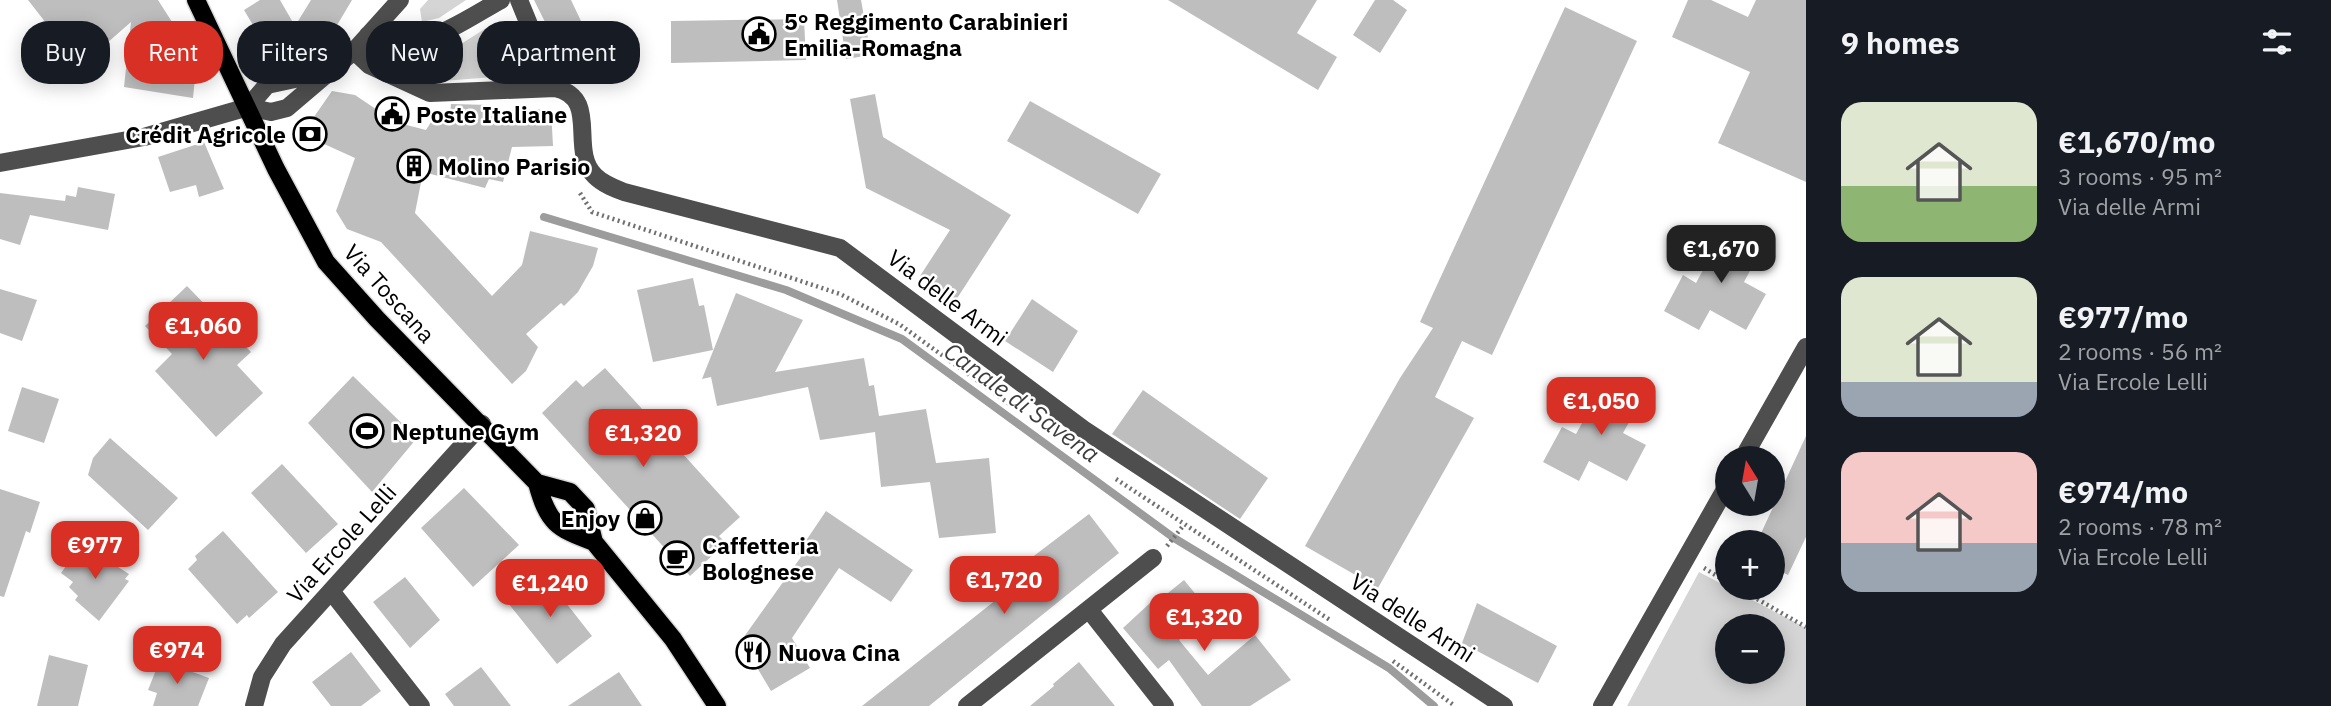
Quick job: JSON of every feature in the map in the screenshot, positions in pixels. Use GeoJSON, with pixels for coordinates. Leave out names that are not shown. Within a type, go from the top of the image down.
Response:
{"type":"FeatureCollection","features":[{"type":"Feature","properties":{"kind":"main road","name":"Via Toscana"},"geometry":{"type":"LineString","coordinates":[[196,0],[280,177],[326,262],[377,319],[537,483],[545,512],[562,531],[594,541]]}},
{"type":"Feature","properties":{"kind":"main road"},"geometry":{"type":"LineString","coordinates":[[537,483],[570,492],[586,509],[594,541],[673,639],[718,706]]}},
{"type":"Feature","properties":{"kind":"street"},"geometry":{"type":"LineString","coordinates":[[381,21],[400,0]]}},
{"type":"Feature","properties":{"kind":"street"},"geometry":{"type":"LineString","coordinates":[[463,21],[501,0]]}},
{"type":"Feature","properties":{"kind":"street"},"geometry":{"type":"LineString","coordinates":[[519,0],[555,88]]}},
{"type":"Feature","properties":{"kind":"street"},"geometry":{"type":"LineString","coordinates":[[366,38],[354,51],[369,65],[430,93],[555,88],[568,91],[579,104],[586,162]]}},
{"type":"Feature","properties":{"kind":"street"},"geometry":{"type":"LineString","coordinates":[[248,107],[267,85],[271,84]]}},
{"type":"Feature","properties":{"kind":"street"},"geometry":{"type":"LineString","coordinates":[[0,163],[144,137],[248,107],[271,112],[287,108],[314,84]]}},
{"type":"Feature","properties":{"kind":"street","name":"Via delle Armi"},"geometry":{"type":"LineString","coordinates":[[586,162],[593,175],[624,192],[840,248],[1083,429],[1504,706]]}},
{"type":"Feature","properties":{"kind":"street"},"geometry":{"type":"LineString","coordinates":[[1750,446],[1806,347]]}},
{"type":"Feature","properties":{"kind":"street","name":"Via Ercole Lelli"},"geometry":{"type":"LineString","coordinates":[[254,706],[262,677],[283,644],[482,424]]}},
{"type":"Feature","properties":{"kind":"street"},"geometry":{"type":"LineString","coordinates":[[1602,706],[1715,507]]}},
{"type":"Feature","properties":{"kind":"street"},"geometry":{"type":"LineString","coordinates":[[967,706],[1090,611],[1153,558]]}},
{"type":"Feature","properties":{"kind":"street"},"geometry":{"type":"LineString","coordinates":[[331,591],[421,706]]}},
{"type":"Feature","properties":{"kind":"street"},"geometry":{"type":"LineString","coordinates":[[1090,611],[1165,706]]}},
{"type":"Feature","properties":{"kind":"path"},"geometry":{"type":"LineString","coordinates":[[586,162],[578,189],[592,212],[840,294],[899,324],[1019,410]]}},
{"type":"Feature","properties":{"kind":"path"},"geometry":{"type":"LineString","coordinates":[[1107,473],[1183,526],[1340,626]]}},
{"type":"Feature","properties":{"kind":"path"},"geometry":{"type":"LineString","coordinates":[[1174,538],[1183,526]]}},
{"type":"Feature","properties":{"kind":"path"},"geometry":{"type":"LineString","coordinates":[[1759,600],[1806,627]]}},
{"type":"Feature","properties":{"kind":"path"},"geometry":{"type":"LineString","coordinates":[[1384,654],[1455,706]]}},
{"type":"Feature","properties":{"kind":"shaded area"},"geometry":{"type":"Polygon","coordinates":[[[428,0],[466,0],[439,18],[426,21],[422,21],[420,9],[428,0]]]}},
{"type":"Feature","properties":{"kind":"shaded area"},"geometry":{"type":"Polygon","coordinates":[[[477,34],[477,78],[463,79],[463,43],[477,34]]]}},
{"type":"Feature","properties":{"kind":"shaded area"},"geometry":{"type":"Polygon","coordinates":[[[1699,572],[1715,580],[1715,600],[1752,600],[1779,614],[1715,614],[1715,684],[1785,684],[1785,617],[1806,628],[1806,706],[1627,706],[1699,572]]]}},
{"type":"Feature","properties":{"kind":"building"},"geometry":{"type":"Polygon","coordinates":[[[28,0],[158,0],[171,21],[124,21],[124,28],[110,40],[110,21],[44,21],[28,0]]]}},
{"type":"Feature","properties":{"kind":"building"},"geometry":{"type":"Polygon","coordinates":[[[260,0],[280,0],[292,21],[251,21],[244,10],[260,0]]]}},
{"type":"Feature","properties":{"kind":"building"},"geometry":{"type":"Polygon","coordinates":[[[311,0],[352,0],[339,21],[298,21],[311,0]]]}},
{"type":"Feature","properties":{"kind":"building"},"geometry":{"type":"Polygon","coordinates":[[[534,0],[571,0],[581,21],[544,21],[534,0]]]}},
{"type":"Feature","properties":{"kind":"building"},"geometry":{"type":"Polygon","coordinates":[[[837,0],[861,0],[871,55],[846,59],[837,0]]]}},
{"type":"Feature","properties":{"kind":"building"},"geometry":{"type":"Polygon","coordinates":[[[1168,0],[1317,0],[1297,33],[1337,57],[1318,90],[1168,0]]]}},
{"type":"Feature","properties":{"kind":"building"},"geometry":{"type":"Polygon","coordinates":[[[1375,0],[1393,0],[1407,10],[1380,53],[1353,35],[1375,0]]]}},
{"type":"Feature","properties":{"kind":"building"},"geometry":{"type":"Polygon","coordinates":[[[1688,0],[1711,0],[1748,17],[1756,0],[1806,0],[1806,182],[1718,143],[1750,72],[1672,37],[1688,0]]]}},
{"type":"Feature","properties":{"kind":"building"},"geometry":{"type":"Polygon","coordinates":[[[1565,7],[1637,41],[1492,355],[1462,341],[1435,397],[1474,418],[1378,588],[1305,546],[1400,378],[1433,328],[1420,322],[1565,7]]]}},
{"type":"Feature","properties":{"kind":"building"},"geometry":{"type":"Polygon","coordinates":[[[804,19],[806,60],[671,63],[671,21],[804,19]]]}},
{"type":"Feature","properties":{"kind":"building"},"geometry":{"type":"Polygon","coordinates":[[[124,84],[194,84],[193,98],[124,87],[124,84]]]}},
{"type":"Feature","properties":{"kind":"building"},"geometry":{"type":"Polygon","coordinates":[[[332,91],[355,95],[395,122],[426,130],[439,109],[450,114],[451,104],[490,105],[489,111],[551,109],[553,146],[512,147],[503,182],[489,179],[485,188],[423,172],[415,213],[492,296],[522,265],[530,231],[598,248],[593,266],[578,292],[564,306],[561,303],[526,334],[538,347],[526,371],[512,384],[381,242],[347,229],[336,211],[355,158],[302,134],[332,91]]]}},
{"type":"Feature","properties":{"kind":"building"},"geometry":{"type":"Polygon","coordinates":[[[875,94],[883,137],[1011,215],[956,300],[920,276],[950,230],[866,188],[850,99],[875,94]]]}},
{"type":"Feature","properties":{"kind":"building"},"geometry":{"type":"Polygon","coordinates":[[[1030,101],[1161,174],[1138,214],[1007,141],[1030,101]]]}},
{"type":"Feature","properties":{"kind":"building"},"geometry":{"type":"Polygon","coordinates":[[[204,142],[224,189],[199,197],[196,185],[170,192],[158,157],[204,142]]]}},
{"type":"Feature","properties":{"kind":"building"},"geometry":{"type":"Polygon","coordinates":[[[78,187],[115,194],[108,230],[30,215],[20,245],[0,239],[0,193],[65,201],[66,195],[76,197],[78,187]]]}},
{"type":"Feature","properties":{"kind":"building"},"geometry":{"type":"Polygon","coordinates":[[[1727,226],[1763,246],[1744,282],[1766,294],[1746,330],[1710,310],[1699,330],[1664,311],[1683,275],[1696,283],[1727,226]]]}},
{"type":"Feature","properties":{"kind":"building"},"geometry":{"type":"Polygon","coordinates":[[[693,278],[699,306],[704,305],[713,350],[653,362],[637,290],[693,278]]]}},
{"type":"Feature","properties":{"kind":"building"},"geometry":{"type":"Polygon","coordinates":[[[187,286],[251,352],[237,365],[263,393],[216,437],[155,371],[172,354],[145,326],[187,286]]]}},
{"type":"Feature","properties":{"kind":"building"},"geometry":{"type":"Polygon","coordinates":[[[0,289],[37,300],[22,341],[0,333],[0,289]]]}},
{"type":"Feature","properties":{"kind":"building"},"geometry":{"type":"Polygon","coordinates":[[[736,293],[803,320],[775,372],[864,358],[869,386],[874,385],[879,416],[926,409],[936,463],[989,458],[996,533],[939,538],[930,482],[881,487],[875,432],[820,440],[808,387],[717,406],[711,377],[702,379],[736,293]]]}},
{"type":"Feature","properties":{"kind":"building"},"geometry":{"type":"Polygon","coordinates":[[[1032,299],[1078,331],[1053,372],[1005,341],[1032,299]]]}},
{"type":"Feature","properties":{"kind":"building"},"geometry":{"type":"Polygon","coordinates":[[[605,368],[740,517],[719,536],[726,543],[690,576],[542,413],[576,380],[583,387],[605,368]]]}},
{"type":"Feature","properties":{"kind":"building"},"geometry":{"type":"Polygon","coordinates":[[[353,376],[417,438],[372,492],[308,423],[353,376]]]}},
{"type":"Feature","properties":{"kind":"building"},"geometry":{"type":"Polygon","coordinates":[[[1607,378],[1643,397],[1623,433],[1646,445],[1627,481],[1589,461],[1579,481],[1543,462],[1562,427],[1576,434],[1607,378]]]}},
{"type":"Feature","properties":{"kind":"building"},"geometry":{"type":"Polygon","coordinates":[[[22,387],[59,399],[44,443],[8,431],[22,387]]]}},
{"type":"Feature","properties":{"kind":"building"},"geometry":{"type":"Polygon","coordinates":[[[1143,390],[1268,478],[1240,519],[1112,434],[1143,390]]]}},
{"type":"Feature","properties":{"kind":"building"},"geometry":{"type":"Polygon","coordinates":[[[1806,436],[1806,537],[1788,575],[1785,574],[1785,530],[1763,530],[1769,516],[1785,516],[1785,481],[1806,436]]]}},
{"type":"Feature","properties":{"kind":"building"},"geometry":{"type":"Polygon","coordinates":[[[110,438],[178,498],[148,530],[88,475],[93,458],[110,438]]]}},
{"type":"Feature","properties":{"kind":"building"},"geometry":{"type":"Polygon","coordinates":[[[282,464],[338,524],[306,553],[251,493],[282,464]]]}},
{"type":"Feature","properties":{"kind":"building"},"geometry":{"type":"Polygon","coordinates":[[[464,488],[519,545],[473,587],[421,528],[464,488]]]}},
{"type":"Feature","properties":{"kind":"building"},"geometry":{"type":"Polygon","coordinates":[[[0,489],[40,502],[30,533],[26,531],[4,597],[0,596],[0,489]]]}},
{"type":"Feature","properties":{"kind":"building"},"geometry":{"type":"Polygon","coordinates":[[[826,511],[913,570],[891,602],[839,568],[792,638],[810,668],[771,691],[741,641],[801,557],[797,554],[826,511]]]}},
{"type":"Feature","properties":{"kind":"building"},"geometry":{"type":"Polygon","coordinates":[[[1089,514],[1119,553],[929,706],[862,706],[1025,577],[1018,568],[1089,514]]]}},
{"type":"Feature","properties":{"kind":"building"},"geometry":{"type":"Polygon","coordinates":[[[223,531],[278,592],[249,618],[247,615],[237,624],[188,569],[197,560],[195,556],[223,531]]]}},
{"type":"Feature","properties":{"kind":"building"},"geometry":{"type":"Polygon","coordinates":[[[82,544],[129,574],[125,579],[129,581],[99,621],[75,600],[78,596],[69,587],[73,582],[61,573],[82,544]]]}},
{"type":"Feature","properties":{"kind":"building"},"geometry":{"type":"Polygon","coordinates":[[[544,575],[592,636],[557,664],[508,603],[544,575]]]}},
{"type":"Feature","properties":{"kind":"building"},"geometry":{"type":"Polygon","coordinates":[[[405,577],[440,620],[410,648],[373,602],[405,577]]]}},
{"type":"Feature","properties":{"kind":"building"},"geometry":{"type":"Polygon","coordinates":[[[1184,580],[1211,613],[1179,640],[1208,675],[1255,635],[1291,680],[1250,706],[1202,706],[1169,660],[1158,669],[1123,628],[1150,603],[1152,606],[1184,580]]]}},
{"type":"Feature","properties":{"kind":"building"},"geometry":{"type":"Polygon","coordinates":[[[1477,603],[1557,646],[1538,683],[1462,643],[1477,603]]]}},
{"type":"Feature","properties":{"kind":"building"},"geometry":{"type":"Polygon","coordinates":[[[351,652],[381,691],[361,706],[331,706],[312,682],[351,652]]]}},
{"type":"Feature","properties":{"kind":"building"},"geometry":{"type":"Polygon","coordinates":[[[49,655],[88,665],[78,706],[37,706],[49,655]]]}},
{"type":"Feature","properties":{"kind":"building"},"geometry":{"type":"Polygon","coordinates":[[[160,660],[209,678],[198,706],[153,706],[157,693],[148,690],[160,660]]]}},
{"type":"Feature","properties":{"kind":"building"},"geometry":{"type":"Polygon","coordinates":[[[1079,662],[1115,706],[1030,706],[1054,686],[1053,684],[1079,662]]]}},
{"type":"Feature","properties":{"kind":"building"},"geometry":{"type":"Polygon","coordinates":[[[481,667],[511,706],[454,706],[445,694],[481,667]]]}},
{"type":"Feature","properties":{"kind":"building"},"geometry":{"type":"Polygon","coordinates":[[[619,672],[642,706],[568,706],[619,672]]]}},
{"type":"Feature","properties":{"kind":"waterway","name":"Canale di Savena"},"geometry":{"type":"LineString","coordinates":[[544,217],[786,290],[902,339],[1174,538],[1389,668],[1434,706]]}},
{"type":"Feature","properties":{"kind":"place","name":"5° Reggimento Carabinieri Emilia-Romagna"},"geometry":{"type":"Point","coordinates":[759,34]}},
{"type":"Feature","properties":{"kind":"place","name":"Poste Italiane"},"geometry":{"type":"Point","coordinates":[392,114]}},
{"type":"Feature","properties":{"kind":"place","name":"Crédit Agricole"},"geometry":{"type":"Point","coordinates":[310,134]}},
{"type":"Feature","properties":{"kind":"place","name":"Molino Parisio"},"geometry":{"type":"Point","coordinates":[414,166]}},
{"type":"Feature","properties":{"kind":"place","name":"Neptune Gym"},"geometry":{"type":"Point","coordinates":[367,431]}},
{"type":"Feature","properties":{"kind":"place","name":"Enjoy"},"geometry":{"type":"Point","coordinates":[645,518]}},
{"type":"Feature","properties":{"kind":"place","name":"Caffetteria Bolognese"},"geometry":{"type":"Point","coordinates":[677,558]}},
{"type":"Feature","properties":{"kind":"place","name":"Nuova Cina"},"geometry":{"type":"Point","coordinates":[753,652]}}]}
